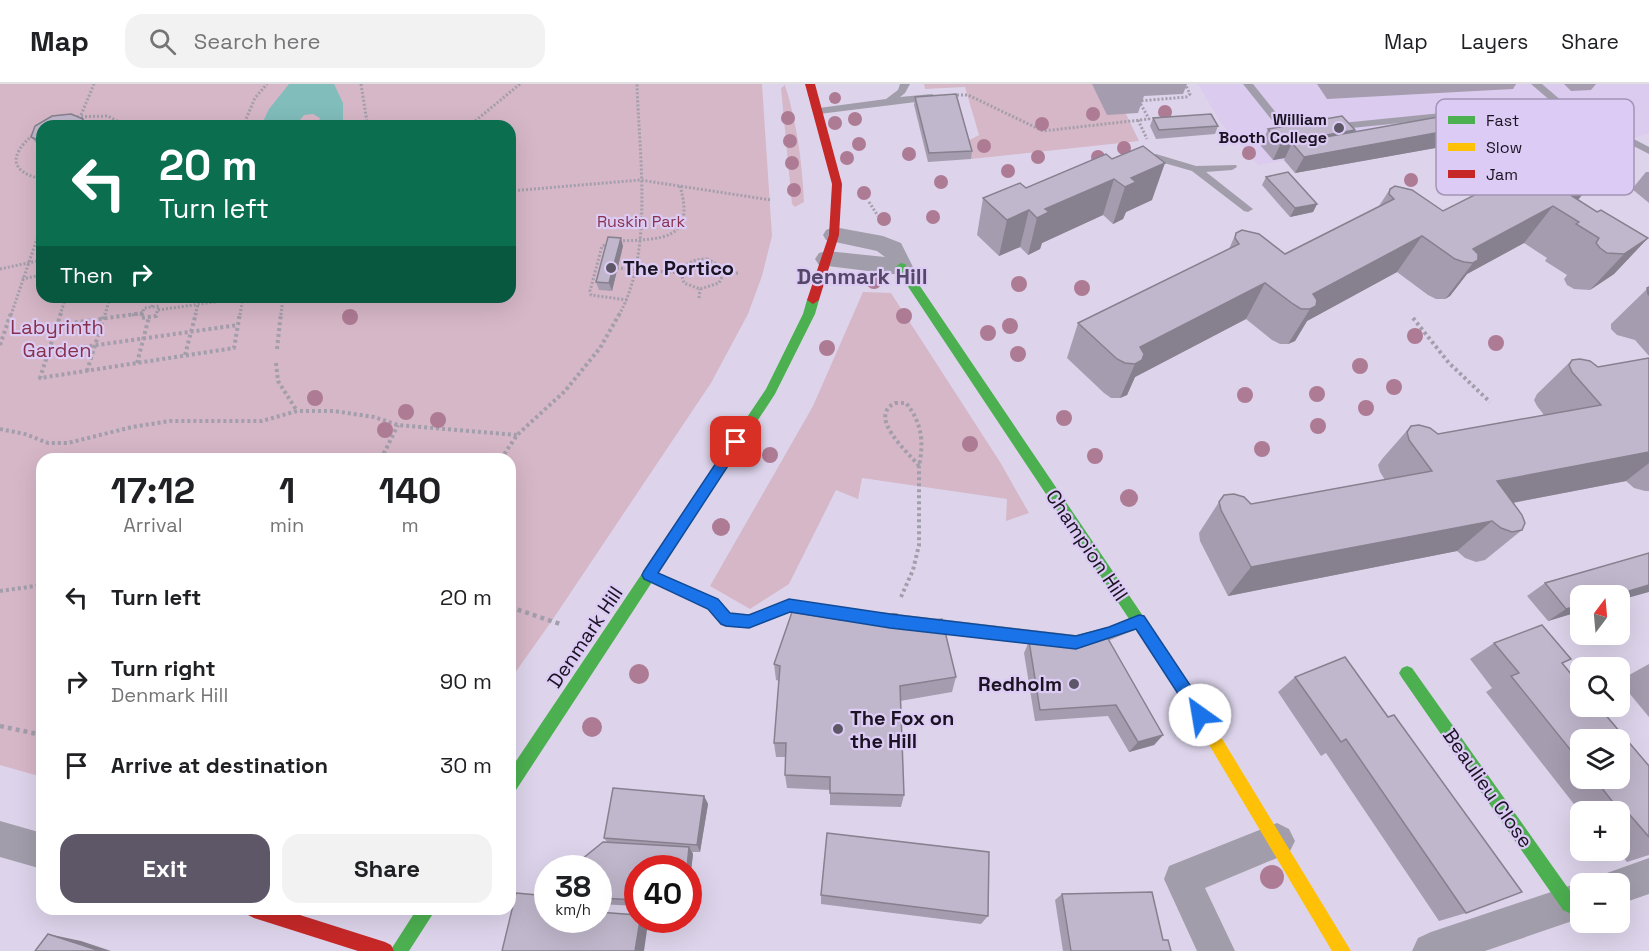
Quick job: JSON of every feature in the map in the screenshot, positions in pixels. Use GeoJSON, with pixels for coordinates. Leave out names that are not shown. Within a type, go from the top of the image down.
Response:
{"type":"FeatureCollection","features":[{"type":"Feature","properties":{"kind":"street","name":"Denmark Hill"},"geometry":{"type":"LineString","coordinates":[[516,775],[771,391],[809,314],[834,235],[837,184],[810,84]]}},
{"type":"Feature","properties":{"kind":"street","name":"Champion Hill"},"geometry":{"type":"LineString","coordinates":[[834,235],[883,244],[896,253],[901,267],[1190,697],[1342,951]]}},
{"type":"Feature","properties":{"kind":"street"},"geometry":{"type":"LineString","coordinates":[[827,259],[901,267]]}},
{"type":"Feature","properties":{"kind":"street","name":"Beaulieu Close"},"geometry":{"type":"LineString","coordinates":[[1407,673],[1570,895]]}},
{"type":"Feature","properties":{"kind":"street"},"geometry":{"type":"LineString","coordinates":[[0,839],[36,849]]}},
{"type":"Feature","properties":{"kind":"street"},"geometry":{"type":"LineString","coordinates":[[1216,951],[1182,879],[1277,841]]}},
{"type":"Feature","properties":{"kind":"street"},"geometry":{"type":"LineString","coordinates":[[1630,883],[1649,876]]}},
{"type":"Feature","properties":{"kind":"street","name":"Beaulieu Close"},"geometry":{"type":"LineString","coordinates":[[1431,951],[1570,904]]}},
{"type":"Feature","properties":{"kind":"street"},"geometry":{"type":"LineString","coordinates":[[273,915],[385,951]]}},
{"type":"Feature","properties":{"kind":"street"},"geometry":{"type":"LineString","coordinates":[[399,951],[423,915]]}},
{"type":"Feature","properties":{"kind":"lane"},"geometry":{"type":"LineString","coordinates":[[889,101],[902,91],[906,84]]}},
{"type":"Feature","properties":{"kind":"lane"},"geometry":{"type":"LineString","coordinates":[[1248,84],[1286,132],[1310,129]]}},
{"type":"Feature","properties":{"kind":"lane"},"geometry":{"type":"LineString","coordinates":[[1536,84],[1554,99]]}},
{"type":"Feature","properties":{"kind":"lane"},"geometry":{"type":"LineString","coordinates":[[819,111],[936,96]]}},
{"type":"Feature","properties":{"kind":"lane"},"geometry":{"type":"LineString","coordinates":[[1322,128],[1436,117]]}},
{"type":"Feature","properties":{"kind":"lane"},"geometry":{"type":"LineString","coordinates":[[1634,144],[1649,152]]}},
{"type":"Feature","properties":{"kind":"lane"},"geometry":{"type":"LineString","coordinates":[[1139,168],[1156,157],[1196,169],[1232,167]]}},
{"type":"Feature","properties":{"kind":"lane"},"geometry":{"type":"LineString","coordinates":[[1196,169],[1248,209]]}},
{"type":"Feature","properties":{"kind":"lane"},"geometry":{"type":"LineString","coordinates":[[649,575],[713,604],[726,620],[749,621],[789,606],[890,621],[1076,642],[1110,633],[1139,621]]}},
{"type":"Feature","properties":{"kind":"path"},"geometry":{"type":"LineString","coordinates":[[81,115],[94,84]]}},
{"type":"Feature","properties":{"kind":"path"},"geometry":{"type":"LineString","coordinates":[[246,120],[255,98],[267,84]]}},
{"type":"Feature","properties":{"kind":"path"},"geometry":{"type":"LineString","coordinates":[[361,84],[367,120]]}},
{"type":"Feature","properties":{"kind":"path"},"geometry":{"type":"LineString","coordinates":[[476,120],[520,84]]}},
{"type":"Feature","properties":{"kind":"path"},"geometry":{"type":"LineString","coordinates":[[505,453],[517,435],[572,382],[600,348],[627,300],[642,240],[637,84]]}},
{"type":"Feature","properties":{"kind":"path"},"geometry":{"type":"LineString","coordinates":[[936,96],[935,92],[952,91],[953,96],[968,95],[1042,130],[1120,124],[1124,121],[1149,119],[1139,99],[1186,97],[1190,94],[1185,84]]}},
{"type":"Feature","properties":{"kind":"path"},"geometry":{"type":"LineString","coordinates":[[69,118],[81,115],[109,116],[119,120]]}},
{"type":"Feature","properties":{"kind":"path"},"geometry":{"type":"LineString","coordinates":[[1138,120],[1144,133]]}},
{"type":"Feature","properties":{"kind":"path"},"geometry":{"type":"LineString","coordinates":[[36,133],[18,147],[13,161],[22,174],[36,178]]}},
{"type":"Feature","properties":{"kind":"path"},"geometry":{"type":"LineString","coordinates":[[516,190],[640,180],[771,200]]}},
{"type":"Feature","properties":{"kind":"path"},"geometry":{"type":"LineString","coordinates":[[627,300],[591,295],[595,268],[602,246],[606,243],[655,239],[675,234],[685,223],[688,212],[680,186]]}},
{"type":"Feature","properties":{"kind":"path"},"geometry":{"type":"LineString","coordinates":[[0,345],[36,240]]}},
{"type":"Feature","properties":{"kind":"path"},"geometry":{"type":"LineString","coordinates":[[704,259],[705,252]]}},
{"type":"Feature","properties":{"kind":"path"},"geometry":{"type":"LineString","coordinates":[[681,273],[689,262],[704,259],[718,262],[724,273]]}},
{"type":"Feature","properties":{"kind":"path"},"geometry":{"type":"LineString","coordinates":[[0,269],[36,262]]}},
{"type":"Feature","properties":{"kind":"path"},"geometry":{"type":"LineString","coordinates":[[595,268],[604,268]]}},
{"type":"Feature","properties":{"kind":"path"},"geometry":{"type":"LineString","coordinates":[[617,268],[681,273]]}},
{"type":"Feature","properties":{"kind":"path"},"geometry":{"type":"LineString","coordinates":[[681,273],[684,283],[700,289],[717,284],[724,273]]}},
{"type":"Feature","properties":{"kind":"path"},"geometry":{"type":"LineString","coordinates":[[724,273],[738,273]]}},
{"type":"Feature","properties":{"kind":"path"},"geometry":{"type":"LineString","coordinates":[[21,280],[36,277]]}},
{"type":"Feature","properties":{"kind":"path"},"geometry":{"type":"LineString","coordinates":[[699,298],[700,289]]}},
{"type":"Feature","properties":{"kind":"path"},"geometry":{"type":"LineString","coordinates":[[65,303],[40,378],[234,348],[242,303]]}},
{"type":"Feature","properties":{"kind":"path"},"geometry":{"type":"LineString","coordinates":[[87,371],[108,303]]}},
{"type":"Feature","properties":{"kind":"path"},"geometry":{"type":"LineString","coordinates":[[152,307],[153,303]]}},
{"type":"Feature","properties":{"kind":"path"},"geometry":{"type":"LineString","coordinates":[[158,310],[209,303]]}},
{"type":"Feature","properties":{"kind":"path"},"geometry":{"type":"LineString","coordinates":[[277,349],[282,303]]}},
{"type":"Feature","properties":{"kind":"path"},"geometry":{"type":"LineString","coordinates":[[185,355],[198,305]]}},
{"type":"Feature","properties":{"kind":"path"},"geometry":{"type":"LineString","coordinates":[[159,306],[158,310],[156,316],[141,318],[144,308],[159,306]]}},
{"type":"Feature","properties":{"kind":"path"},"geometry":{"type":"LineString","coordinates":[[57,325],[142,313]]}},
{"type":"Feature","properties":{"kind":"path"},"geometry":{"type":"LineString","coordinates":[[137,363],[149,316]]}},
{"type":"Feature","properties":{"kind":"path"},"geometry":{"type":"LineString","coordinates":[[1413,318],[1449,365],[1490,402]]}},
{"type":"Feature","properties":{"kind":"path"},"geometry":{"type":"LineString","coordinates":[[48,352],[238,325]]}},
{"type":"Feature","properties":{"kind":"path"},"geometry":{"type":"LineString","coordinates":[[276,363],[278,381],[297,411]]}},
{"type":"Feature","properties":{"kind":"path"},"geometry":{"type":"LineString","coordinates":[[890,621],[913,570],[919,545],[919,466],[923,437],[912,410],[906,403],[895,403],[887,407],[884,412],[886,426],[919,466]]}},
{"type":"Feature","properties":{"kind":"path"},"geometry":{"type":"LineString","coordinates":[[0,429],[25,434],[48,443],[68,443],[132,427],[170,421],[262,421],[297,411],[334,411],[374,417],[398,425],[517,435]]}},
{"type":"Feature","properties":{"kind":"path"},"geometry":{"type":"LineString","coordinates":[[384,453],[398,425]]}},
{"type":"Feature","properties":{"kind":"path"},"geometry":{"type":"LineString","coordinates":[[0,591],[36,586]]}},
{"type":"Feature","properties":{"kind":"path"},"geometry":{"type":"LineString","coordinates":[[516,609],[560,624]]}},
{"type":"Feature","properties":{"kind":"path"},"geometry":{"type":"LineString","coordinates":[[0,726],[36,734]]}},
{"type":"Feature","properties":{"kind":"shaded area"},"geometry":{"type":"Polygon","coordinates":[[[289,84],[334,84],[343,103],[343,120],[319,120],[320,118],[313,114],[304,115],[300,120],[264,120],[269,109],[289,84]]]}},
{"type":"Feature","properties":{"kind":"shaded area","name":"William Booth College"},"geometry":{"type":"Polygon","coordinates":[[[1198,84],[1649,84],[1649,133],[1634,138],[1634,99],[1436,99],[1436,131],[1258,165],[1220,122],[1198,84]]]}},
{"type":"Feature","properties":{"kind":"green space","name":"Ruskin Park"},"geometry":{"type":"Polygon","coordinates":[[[0,84],[762,84],[772,236],[762,276],[748,314],[711,383],[516,672],[516,453],[36,453],[36,775],[0,765],[0,84]]]}},
{"type":"Feature","properties":{"kind":"green space"},"geometry":{"type":"Polygon","coordinates":[[[924,84],[1092,84],[1126,114],[1139,141],[971,159],[966,142],[979,135],[965,87],[925,89],[924,84]]]}},
{"type":"Feature","properties":{"kind":"green space"},"geometry":{"type":"Polygon","coordinates":[[[785,85],[796,128],[803,187],[804,202],[795,207],[792,204],[781,88],[785,85]]]}},
{"type":"Feature","properties":{"kind":"green space"},"geometry":{"type":"Polygon","coordinates":[[[863,292],[891,293],[1000,462],[1029,513],[1006,521],[1007,499],[862,478],[858,499],[836,490],[789,584],[750,609],[710,586],[813,406],[863,292]]]}},
{"type":"Feature","properties":{"kind":"building"},"geometry":{"type":"Polygon","coordinates":[[[956,94],[972,151],[929,153],[915,97],[956,94]]]}},
{"type":"Feature","properties":{"kind":"building"},"geometry":{"type":"Polygon","coordinates":[[[71,114],[83,119],[45,120],[52,116],[71,114]]]}},
{"type":"Feature","properties":{"kind":"building"},"geometry":{"type":"Polygon","coordinates":[[[1211,114],[1218,126],[1159,130],[1153,118],[1211,114]]]}},
{"type":"Feature","properties":{"kind":"building"},"geometry":{"type":"Polygon","coordinates":[[[1342,116],[1355,130],[1281,143],[1268,129],[1342,116]]]}},
{"type":"Feature","properties":{"kind":"building"},"geometry":{"type":"Polygon","coordinates":[[[1436,117],[1436,133],[1304,157],[1292,143],[1436,117]]]}},
{"type":"Feature","properties":{"kind":"building"},"geometry":{"type":"Polygon","coordinates":[[[36,125],[36,139],[31,137],[36,125]]]}},
{"type":"Feature","properties":{"kind":"building"},"geometry":{"type":"Polygon","coordinates":[[[1143,146],[1165,163],[1131,178],[1136,182],[1125,187],[1114,179],[1045,209],[1049,212],[1037,218],[1029,210],[1007,220],[983,198],[1020,183],[1026,188],[1106,154],[1112,159],[1143,146]]]}},
{"type":"Feature","properties":{"kind":"building"},"geometry":{"type":"Polygon","coordinates":[[[1288,172],[1317,204],[1295,208],[1266,177],[1288,172]]]}},
{"type":"Feature","properties":{"kind":"building"},"geometry":{"type":"Polygon","coordinates":[[[1395,186],[1412,190],[1443,211],[1475,195],[1574,195],[1572,196],[1597,212],[1601,210],[1648,238],[1624,254],[1607,253],[1596,243],[1599,238],[1553,206],[1473,249],[1478,254],[1478,260],[1473,263],[1455,259],[1422,236],[1313,294],[1317,300],[1316,306],[1310,309],[1301,309],[1265,283],[1140,347],[1144,354],[1142,360],[1135,364],[1117,359],[1078,323],[1239,244],[1235,238],[1236,233],[1242,230],[1259,234],[1285,254],[1394,199],[1389,194],[1390,189],[1395,186]]]}},
{"type":"Feature","properties":{"kind":"building"},"geometry":{"type":"Polygon","coordinates":[[[608,237],[621,238],[609,283],[596,282],[608,237]]]}},
{"type":"Feature","properties":{"kind":"building"},"geometry":{"type":"Polygon","coordinates":[[[1649,358],[1649,452],[1497,481],[1522,515],[1525,523],[1522,530],[1512,532],[1492,521],[1251,567],[1221,510],[1219,502],[1224,495],[1234,494],[1244,497],[1251,504],[1432,471],[1409,440],[1407,432],[1411,426],[1419,425],[1430,428],[1438,434],[1601,405],[1572,372],[1569,365],[1572,360],[1590,361],[1598,367],[1649,358]]]}},
{"type":"Feature","properties":{"kind":"building"},"geometry":{"type":"Polygon","coordinates":[[[1649,553],[1649,585],[1630,591],[1630,585],[1570,585],[1570,608],[1566,609],[1545,583],[1649,553]]]}},
{"type":"Feature","properties":{"kind":"building","name":"The Fox on the Hill"},"geometry":{"type":"Polygon","coordinates":[[[792,612],[842,620],[842,613],[897,614],[898,624],[942,619],[956,677],[900,686],[904,795],[830,793],[830,777],[785,775],[786,743],[774,743],[780,666],[774,664],[792,612]]]}},
{"type":"Feature","properties":{"kind":"building"},"geometry":{"type":"Polygon","coordinates":[[[1542,625],[1570,658],[1562,663],[1570,673],[1570,717],[1607,717],[1618,729],[1570,729],[1570,749],[1511,676],[1519,673],[1494,643],[1542,625]]]}},
{"type":"Feature","properties":{"kind":"building","name":"Redholm"},"geometry":{"type":"Polygon","coordinates":[[[1107,637],[1163,735],[1138,742],[1116,705],[1040,710],[1029,641],[1107,637]]]}},
{"type":"Feature","properties":{"kind":"building"},"geometry":{"type":"Polygon","coordinates":[[[1345,657],[1388,717],[1394,715],[1522,892],[1466,913],[1346,739],[1341,742],[1295,677],[1345,657]]]}},
{"type":"Feature","properties":{"kind":"building"},"geometry":{"type":"Polygon","coordinates":[[[1630,744],[1649,766],[1649,837],[1630,815],[1630,801],[1612,801],[1603,789],[1630,789],[1630,744]]]}},
{"type":"Feature","properties":{"kind":"building"},"geometry":{"type":"Polygon","coordinates":[[[613,788],[704,796],[697,845],[604,838],[613,788]]]}},
{"type":"Feature","properties":{"kind":"building"},"geometry":{"type":"Polygon","coordinates":[[[827,833],[989,852],[988,916],[821,895],[827,833]]]}},
{"type":"Feature","properties":{"kind":"building"},"geometry":{"type":"Polygon","coordinates":[[[603,842],[689,847],[688,855],[624,855],[624,899],[612,899],[612,855],[587,855],[603,842]]]}},
{"type":"Feature","properties":{"kind":"building"},"geometry":{"type":"Polygon","coordinates":[[[1152,892],[1163,940],[1168,940],[1171,951],[1071,951],[1062,894],[1152,892]]]}},
{"type":"Feature","properties":{"kind":"building"},"geometry":{"type":"Polygon","coordinates":[[[516,893],[534,895],[534,933],[612,933],[612,913],[624,914],[624,933],[638,933],[635,951],[502,951],[511,915],[516,915],[516,893]]]}},
{"type":"Feature","properties":{"kind":"building"},"geometry":{"type":"Polygon","coordinates":[[[48,934],[100,951],[35,951],[48,934]]]}},
{"type":"Feature","properties":{"kind":"traffic: fast"},"geometry":{"type":"LineString","coordinates":[[901,267],[1182,686]]}},
{"type":"Feature","properties":{"kind":"traffic: fast"},"geometry":{"type":"LineString","coordinates":[[516,775],[771,391],[809,314],[813,300]]}},
{"type":"Feature","properties":{"kind":"traffic: fast"},"geometry":{"type":"LineString","coordinates":[[1407,673],[1569,904]]}},
{"type":"Feature","properties":{"kind":"traffic: fast"},"geometry":{"type":"LineString","coordinates":[[399,951],[423,915]]}},
{"type":"Feature","properties":{"kind":"traffic: slow"},"geometry":{"type":"LineString","coordinates":[[1182,686],[1342,951]]}},
{"type":"Feature","properties":{"kind":"traffic: jam"},"geometry":{"type":"LineString","coordinates":[[810,84],[837,184],[834,235],[813,300]]}},
{"type":"Feature","properties":{"kind":"traffic: jam"},"geometry":{"type":"LineString","coordinates":[[273,915],[385,951]]}},
{"type":"Feature","properties":{"kind":"place","name":"William Booth College"},"geometry":{"type":"Point","coordinates":[1339,128]}},
{"type":"Feature","properties":{"kind":"place","name":"The Portico"},"geometry":{"type":"Point","coordinates":[611,268]}},
{"type":"Feature","properties":{"kind":"place","name":"Redholm"},"geometry":{"type":"Point","coordinates":[1074,684]}},
{"type":"Feature","properties":{"kind":"place","name":"The Fox on the Hill"},"geometry":{"type":"Point","coordinates":[838,729]}},
{"type":"Feature","properties":{"kind":"district","name":"Denmark Hill"},"geometry":{"type":"Point","coordinates":[862,276]}},
{"type":"Feature","properties":{"kind":"route"},"geometry":{"type":"LineString","coordinates":[[736,442],[649,575],[713,604],[726,620],[749,621],[789,606],[890,621],[1076,642],[1110,633],[1139,621],[1200,715]]}},
{"type":"Feature","properties":{"kind":"park label","name":"Labyrinth Garden"},"geometry":{"type":"Point","coordinates":[57,338]}}]}
